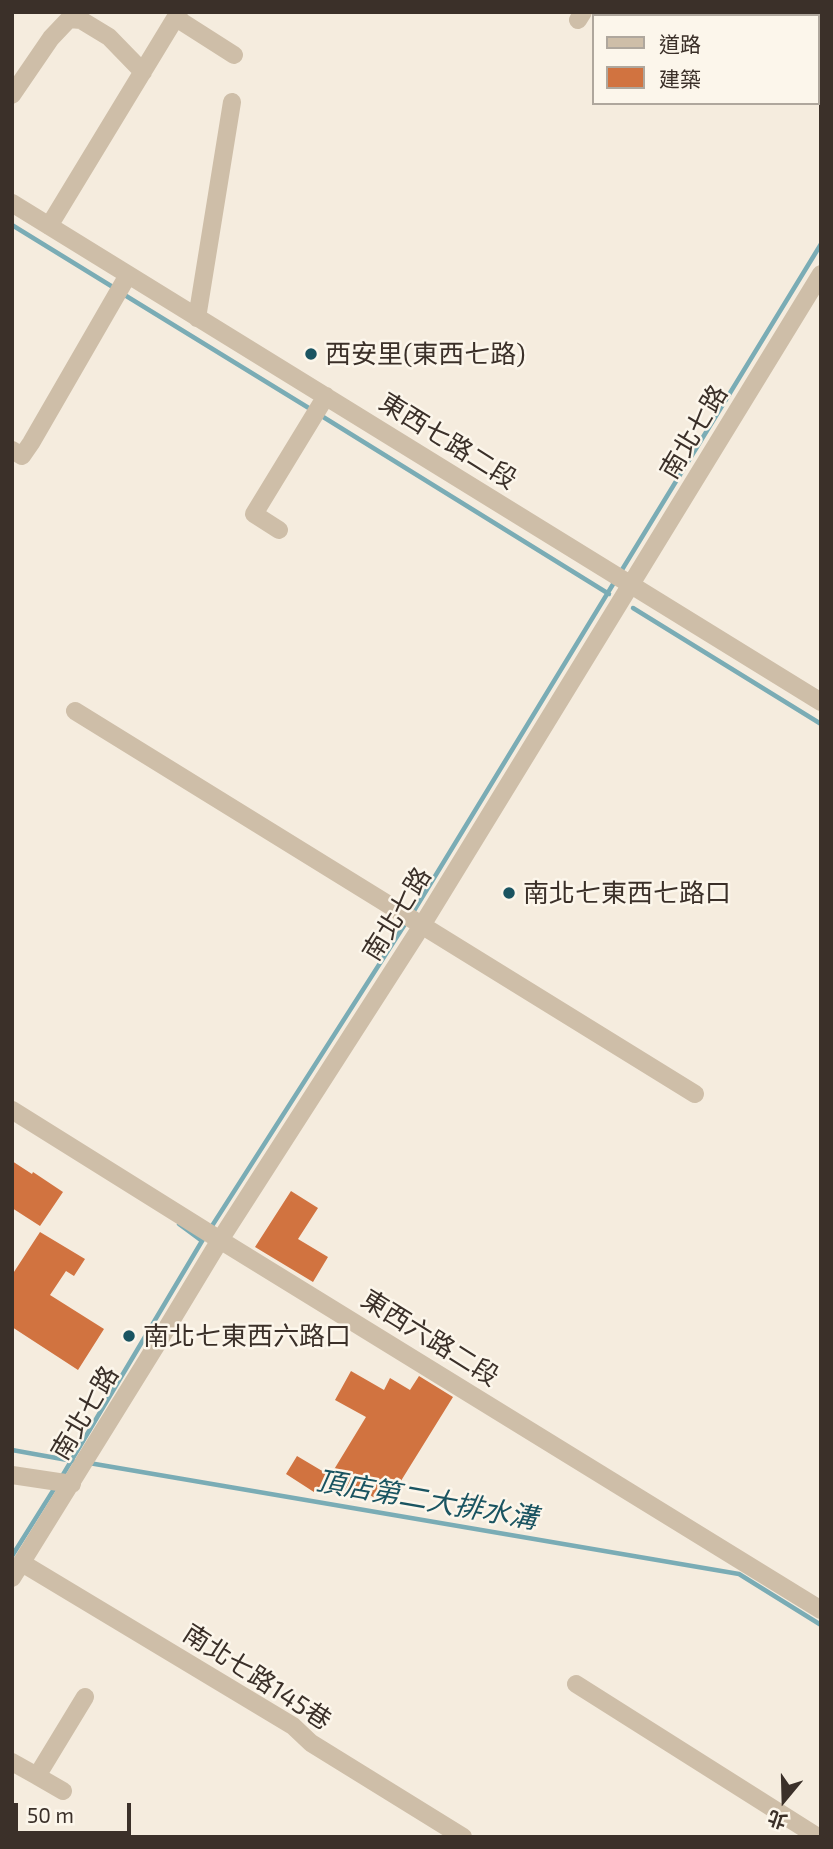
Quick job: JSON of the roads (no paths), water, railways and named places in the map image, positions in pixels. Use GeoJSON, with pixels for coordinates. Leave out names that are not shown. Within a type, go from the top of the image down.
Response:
{"type":"FeatureCollection","features":[{"type":"Feature","properties":{"kind":"street"},"geometry":{"type":"LineString","coordinates":[[49,226],[178,15],[234,55]]}},
{"type":"Feature","properties":{"kind":"street"},"geometry":{"type":"LineString","coordinates":[[12,95],[51,38],[69,19],[81,20],[108,37],[144,72]]}},
{"type":"Feature","properties":{"kind":"street"},"geometry":{"type":"LineString","coordinates":[[197,318],[232,102]]}},
{"type":"Feature","properties":{"kind":"street","name":"東西七路二段"},"geometry":{"type":"LineString","coordinates":[[12,203],[821,702]]}},
{"type":"Feature","properties":{"kind":"street","name":"南北七路"},"geometry":{"type":"LineString","coordinates":[[17,1571],[220,1240],[421,927],[821,274]]}},
{"type":"Feature","properties":{"kind":"street"},"geometry":{"type":"LineString","coordinates":[[12,450],[22,456],[31,443],[128,275]]}},
{"type":"Feature","properties":{"kind":"street"},"geometry":{"type":"LineString","coordinates":[[279,530],[254,514],[326,396]]}},
{"type":"Feature","properties":{"kind":"street"},"geometry":{"type":"LineString","coordinates":[[75,711],[695,1094]]}},
{"type":"Feature","properties":{"kind":"street","name":"東西六路二段"},"geometry":{"type":"LineString","coordinates":[[12,1110],[821,1610]]}},
{"type":"Feature","properties":{"kind":"street"},"geometry":{"type":"LineString","coordinates":[[12,1475],[72,1484]]}},
{"type":"Feature","properties":{"kind":"street","name":"南北七路145巷"},"geometry":{"type":"LineString","coordinates":[[17,1571],[293,1726],[311,1743],[463,1837]]}},
{"type":"Feature","properties":{"kind":"street"},"geometry":{"type":"LineString","coordinates":[[576,1684],[818,1837]]}},
{"type":"Feature","properties":{"kind":"street"},"geometry":{"type":"LineString","coordinates":[[37,1776],[85,1697]]}},
{"type":"Feature","properties":{"kind":"street"},"geometry":{"type":"LineString","coordinates":[[12,1762],[63,1791]]}},
{"type":"Feature","properties":{"kind":"waterway"},"geometry":{"type":"LineString","coordinates":[[12,225],[116,289]]}},
{"type":"Feature","properties":{"kind":"waterway"},"geometry":{"type":"LineString","coordinates":[[620,573],[821,244]]}},
{"type":"Feature","properties":{"kind":"waterway"},"geometry":{"type":"LineString","coordinates":[[123,294],[312,410]]}},
{"type":"Feature","properties":{"kind":"waterway"},"geometry":{"type":"LineString","coordinates":[[320,415],[609,594]]}},
{"type":"Feature","properties":{"kind":"waterway"},"geometry":{"type":"LineString","coordinates":[[412,914],[615,581]]}},
{"type":"Feature","properties":{"kind":"waterway"},"geometry":{"type":"LineString","coordinates":[[633,608],[821,724]]}},
{"type":"Feature","properties":{"kind":"waterway"},"geometry":{"type":"LineString","coordinates":[[210,1229],[407,921]]}},
{"type":"Feature","properties":{"kind":"waterway"},"geometry":{"type":"LineString","coordinates":[[179,1224],[202,1241]]}},
{"type":"Feature","properties":{"kind":"waterway"},"geometry":{"type":"LineString","coordinates":[[61,1478],[205,1236]]}},
{"type":"Feature","properties":{"kind":"waterway","name":"頂店第二大排水溝"},"geometry":{"type":"LineString","coordinates":[[12,1450],[73,1461]]}},
{"type":"Feature","properties":{"kind":"waterway","name":"頂店第二大排水溝"},"geometry":{"type":"LineString","coordinates":[[89,1463],[739,1574],[821,1625]]}},
{"type":"Feature","properties":{"kind":"waterway"},"geometry":{"type":"LineString","coordinates":[[12,1556],[56,1486]]}},
{"type":"Feature","properties":{"kind":"place","name":"西安里(東西七路)"},"geometry":{"type":"Point","coordinates":[311,354]}},
{"type":"Feature","properties":{"kind":"place","name":"南北七東西七路口"},"geometry":{"type":"Point","coordinates":[509,893]}},
{"type":"Feature","properties":{"kind":"place","name":"南北七東西六路口"},"geometry":{"type":"Point","coordinates":[129,1336]}}]}
